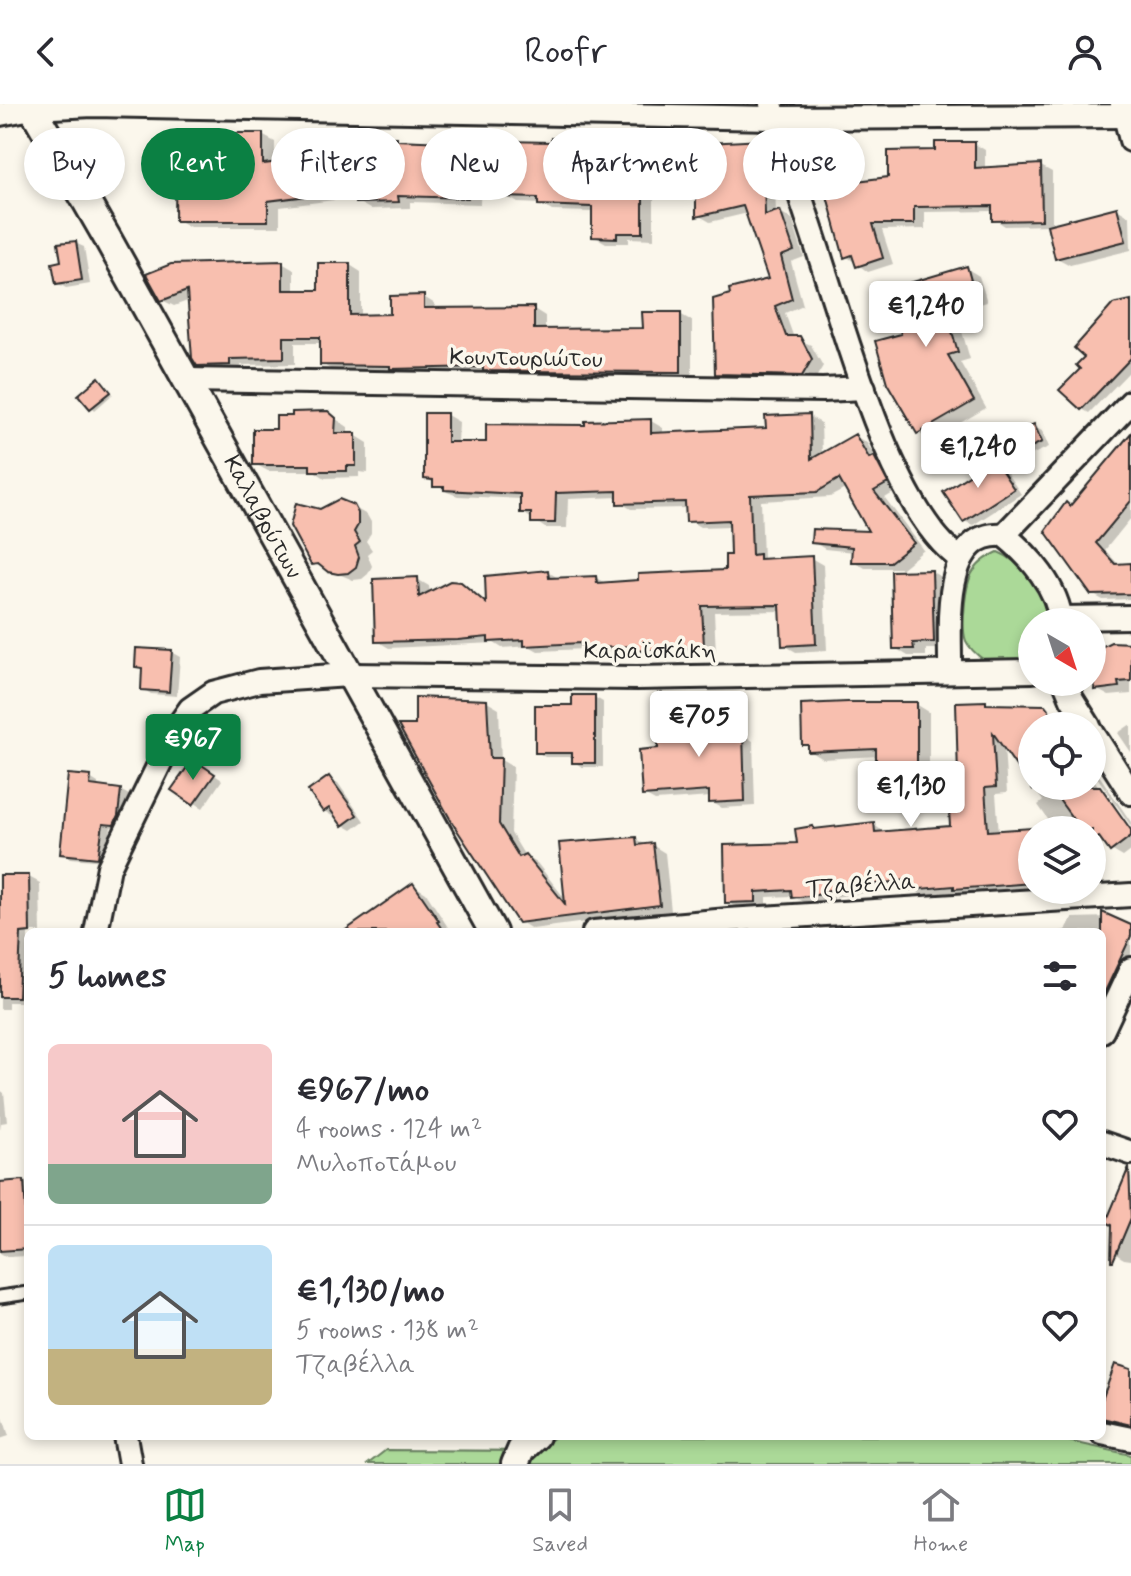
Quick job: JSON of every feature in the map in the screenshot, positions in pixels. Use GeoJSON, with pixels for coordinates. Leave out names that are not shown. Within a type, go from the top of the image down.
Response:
{"type":"FeatureCollection","features":[{"type":"Feature","properties":{"kind":"street"},"geometry":{"type":"LineString","coordinates":[[0,114],[31,106],[93,105],[1126,111],[1131,140]]}},
{"type":"Feature","properties":{"kind":"street","name":"Καλαβρύτων"},"geometry":{"type":"LineString","coordinates":[[31,106],[491,928]]}},
{"type":"Feature","properties":{"kind":"street"},"geometry":{"type":"LineString","coordinates":[[773,111],[864,388],[890,457],[935,537],[961,559]]}},
{"type":"Feature","properties":{"kind":"street","name":"Κουντουριώτου"},"geometry":{"type":"LineString","coordinates":[[187,380],[823,390],[864,388]]}},
{"type":"Feature","properties":{"kind":"street"},"geometry":{"type":"LineString","coordinates":[[950,671],[952,585],[961,559],[985,539],[1004,535],[1131,402]]}},
{"type":"Feature","properties":{"kind":"street"},"geometry":{"type":"LineString","coordinates":[[1004,535],[1032,561],[1053,595],[1057,608]]}},
{"type":"Feature","properties":{"kind":"street"},"geometry":{"type":"LineString","coordinates":[[1106,618],[1131,617]]}},
{"type":"Feature","properties":{"kind":"street","name":"Καραϊσκάκη"},"geometry":{"type":"LineString","coordinates":[[97,928],[109,867],[178,726],[190,709],[213,693],[233,686],[259,681],[349,675],[637,678],[1018,671]]}},
{"type":"Feature","properties":{"kind":"street"},"geometry":{"type":"LineString","coordinates":[[1106,754],[1131,793]]}},
{"type":"Feature","properties":{"kind":"street","name":"Τζαβέλλα"},"geometry":{"type":"LineString","coordinates":[[639,928],[1131,895]]}},
{"type":"Feature","properties":{"kind":"street"},"geometry":{"type":"LineString","coordinates":[[1106,1022],[1131,969]]}},
{"type":"Feature","properties":{"kind":"street"},"geometry":{"type":"LineString","coordinates":[[1106,1144],[1131,1153]]}},
{"type":"Feature","properties":{"kind":"street"},"geometry":{"type":"LineString","coordinates":[[1106,1434],[1131,1439]]}},
{"type":"Feature","properties":{"kind":"street"},"geometry":{"type":"LineString","coordinates":[[126,1440],[130,1464]]}},
{"type":"Feature","properties":{"kind":"lane"},"geometry":{"type":"LineString","coordinates":[[0,1297],[24,1294]]}},
{"type":"Feature","properties":{"kind":"green space"},"geometry":{"type":"Polygon","coordinates":[[[998,552],[1017,564],[1033,581],[1047,608],[1018,608],[1018,660],[984,660],[966,641],[964,617],[970,578],[975,568],[998,552]]]}},
{"type":"Feature","properties":{"kind":"green space"},"geometry":{"type":"Polygon","coordinates":[[[551,1440],[1064,1440],[1131,1455],[1131,1464],[368,1464],[386,1450],[538,1451],[551,1440]]]}},
{"type":"Feature","properties":{"kind":"building"},"geometry":{"type":"Polygon","coordinates":[[[255,133],[263,133],[263,164],[271,163],[271,200],[276,200],[268,201],[268,221],[175,221],[175,200],[255,200],[255,133]]]}},
{"type":"Feature","properties":{"kind":"building"},"geometry":{"type":"Polygon","coordinates":[[[405,140],[421,141],[421,197],[405,196],[405,140]]]}},
{"type":"Feature","properties":{"kind":"building"},"geometry":{"type":"Polygon","coordinates":[[[527,141],[543,142],[543,200],[643,200],[643,233],[617,233],[617,238],[592,237],[592,207],[538,205],[538,198],[527,198],[527,141]]]}},
{"type":"Feature","properties":{"kind":"building"},"geometry":{"type":"Polygon","coordinates":[[[743,141],[743,200],[765,200],[765,215],[780,210],[794,251],[781,256],[792,299],[775,306],[786,336],[800,336],[812,359],[802,376],[715,374],[713,299],[730,294],[729,289],[768,279],[743,206],[696,217],[696,200],[727,200],[727,142],[743,141]]]}},
{"type":"Feature","properties":{"kind":"building"},"geometry":{"type":"Polygon","coordinates":[[[935,142],[975,142],[975,168],[1041,164],[1042,220],[992,221],[992,206],[914,207],[914,224],[873,224],[883,258],[856,267],[852,255],[844,258],[828,200],[865,200],[865,180],[888,177],[888,151],[935,150],[935,142]]]}},
{"type":"Feature","properties":{"kind":"building"},"geometry":{"type":"Polygon","coordinates":[[[355,200],[399,202],[355,203],[355,200]]]}},
{"type":"Feature","properties":{"kind":"building"},"geometry":{"type":"Polygon","coordinates":[[[1117,207],[1126,241],[1055,259],[1047,225],[1117,207]]]}},
{"type":"Feature","properties":{"kind":"building"},"geometry":{"type":"Polygon","coordinates":[[[76,241],[82,280],[56,284],[52,263],[61,261],[58,243],[76,241]]]}},
{"type":"Feature","properties":{"kind":"building"},"geometry":{"type":"Polygon","coordinates":[[[283,261],[283,290],[318,290],[318,263],[350,263],[350,315],[390,314],[390,296],[424,295],[424,308],[534,307],[534,329],[643,328],[642,312],[681,312],[681,372],[483,371],[483,367],[390,369],[390,366],[320,365],[320,337],[284,337],[284,358],[230,359],[230,365],[197,366],[192,358],[187,291],[161,301],[146,274],[171,264],[283,261]]]}},
{"type":"Feature","properties":{"kind":"building"},"geometry":{"type":"Polygon","coordinates":[[[967,266],[975,295],[944,304],[958,352],[948,355],[974,401],[917,434],[887,383],[875,341],[901,334],[889,289],[967,266]]]}},
{"type":"Feature","properties":{"kind":"building"},"geometry":{"type":"Polygon","coordinates":[[[1131,300],[1131,358],[1081,410],[1059,390],[1080,369],[1076,365],[1084,357],[1074,348],[1113,304],[1131,300]]]}},
{"type":"Feature","properties":{"kind":"building"},"geometry":{"type":"Polygon","coordinates":[[[99,377],[111,392],[90,409],[78,395],[99,377]]]}},
{"type":"Feature","properties":{"kind":"building"},"geometry":{"type":"Polygon","coordinates":[[[328,411],[336,418],[335,433],[356,433],[356,466],[347,466],[347,471],[310,471],[310,465],[253,465],[253,429],[276,429],[276,416],[292,416],[292,412],[328,411]]]}},
{"type":"Feature","properties":{"kind":"building"},"geometry":{"type":"Polygon","coordinates":[[[424,413],[447,413],[447,442],[486,442],[486,424],[585,425],[585,421],[651,419],[651,433],[766,428],[765,416],[810,414],[811,459],[855,434],[869,458],[874,456],[888,483],[874,491],[914,543],[890,562],[851,562],[852,547],[811,543],[812,529],[868,531],[839,479],[817,492],[750,495],[752,555],[759,554],[759,559],[812,556],[816,644],[782,646],[780,605],[702,606],[704,647],[633,651],[633,646],[581,649],[581,643],[524,646],[524,640],[488,642],[488,637],[375,642],[373,579],[418,577],[419,597],[450,581],[461,582],[486,603],[485,576],[548,570],[549,578],[596,576],[597,583],[638,580],[638,574],[725,570],[725,555],[730,555],[729,520],[686,522],[685,502],[617,504],[617,491],[556,493],[555,523],[531,523],[531,513],[520,513],[520,494],[433,487],[433,480],[424,479],[424,413]]]}},
{"type":"Feature","properties":{"kind":"building"},"geometry":{"type":"Polygon","coordinates":[[[1034,424],[1042,442],[1014,455],[1006,437],[1034,424]]]}},
{"type":"Feature","properties":{"kind":"building"},"geometry":{"type":"Polygon","coordinates":[[[1131,433],[1131,501],[1096,543],[1115,564],[1131,563],[1131,594],[1091,595],[1045,531],[1066,502],[1070,506],[1131,433]]]}},
{"type":"Feature","properties":{"kind":"building"},"geometry":{"type":"Polygon","coordinates":[[[994,459],[1014,489],[963,522],[943,492],[994,459]]]}},
{"type":"Feature","properties":{"kind":"building"},"geometry":{"type":"Polygon","coordinates":[[[339,499],[354,505],[358,513],[358,525],[354,532],[360,542],[355,546],[359,557],[356,567],[348,573],[338,574],[328,572],[318,564],[311,565],[290,526],[296,503],[320,509],[339,499]]]}},
{"type":"Feature","properties":{"kind":"building"},"geometry":{"type":"Polygon","coordinates":[[[932,570],[934,642],[913,643],[914,649],[893,649],[891,571],[932,570]]]}},
{"type":"Feature","properties":{"kind":"building"},"geometry":{"type":"Polygon","coordinates":[[[1131,643],[1131,681],[1118,682],[1119,687],[1106,689],[1106,644],[1131,643]]]}},
{"type":"Feature","properties":{"kind":"building"},"geometry":{"type":"Polygon","coordinates":[[[136,648],[172,650],[169,692],[141,690],[142,668],[135,667],[136,648]]]}},
{"type":"Feature","properties":{"kind":"building"},"geometry":{"type":"Polygon","coordinates":[[[572,695],[595,695],[595,763],[572,763],[572,753],[535,753],[535,705],[572,705],[572,695]]]}},
{"type":"Feature","properties":{"kind":"building"},"geometry":{"type":"Polygon","coordinates":[[[415,697],[487,700],[490,758],[501,758],[499,824],[519,857],[525,854],[565,904],[559,843],[636,837],[637,845],[653,843],[660,905],[518,923],[453,824],[398,725],[415,725],[415,697]]]}},
{"type":"Feature","properties":{"kind":"building"},"geometry":{"type":"Polygon","coordinates":[[[917,702],[917,763],[876,763],[876,749],[808,752],[808,745],[802,745],[801,704],[917,702]]]}},
{"type":"Feature","properties":{"kind":"building"},"geometry":{"type":"Polygon","coordinates":[[[956,702],[1045,705],[1050,712],[1018,712],[1018,769],[993,733],[996,787],[985,788],[988,831],[1018,829],[1018,884],[908,890],[908,880],[792,898],[791,890],[756,892],[756,902],[725,903],[724,845],[797,843],[795,829],[813,826],[814,829],[874,822],[875,832],[950,826],[947,778],[958,777],[956,702]]]}},
{"type":"Feature","properties":{"kind":"building"},"geometry":{"type":"Polygon","coordinates":[[[734,705],[735,733],[743,733],[745,801],[709,803],[709,791],[642,796],[639,750],[658,748],[658,742],[690,740],[689,706],[734,705]]]}},
{"type":"Feature","properties":{"kind":"building"},"geometry":{"type":"Polygon","coordinates":[[[193,759],[215,774],[193,805],[171,790],[193,759]]]}},
{"type":"Feature","properties":{"kind":"building"},"geometry":{"type":"Polygon","coordinates":[[[68,774],[91,776],[90,785],[121,789],[114,825],[103,824],[98,858],[60,854],[68,774]]]}},
{"type":"Feature","properties":{"kind":"building"},"geometry":{"type":"Polygon","coordinates":[[[329,776],[357,815],[342,826],[329,808],[323,812],[308,791],[329,776]]]}},
{"type":"Feature","properties":{"kind":"building"},"geometry":{"type":"Polygon","coordinates":[[[1106,795],[1131,830],[1131,836],[1110,852],[1106,847],[1106,816],[1071,816],[1059,800],[1106,800],[1106,795]]]}},
{"type":"Feature","properties":{"kind":"building"},"geometry":{"type":"Polygon","coordinates":[[[0,875],[29,875],[30,928],[24,928],[24,933],[21,933],[18,997],[0,997],[0,875]]]}},
{"type":"Feature","properties":{"kind":"building"},"geometry":{"type":"Polygon","coordinates":[[[413,883],[441,928],[349,928],[413,883]]]}},
{"type":"Feature","properties":{"kind":"building"},"geometry":{"type":"Polygon","coordinates":[[[1102,912],[1131,925],[1131,936],[1106,989],[1106,928],[1102,928],[1102,912]]]}},
{"type":"Feature","properties":{"kind":"building"},"geometry":{"type":"Polygon","coordinates":[[[1129,1167],[1131,1218],[1111,1261],[1112,1225],[1106,1222],[1129,1167]]]}},
{"type":"Feature","properties":{"kind":"building"},"geometry":{"type":"Polygon","coordinates":[[[24,1180],[24,1249],[0,1251],[0,1182],[24,1180]]]}},
{"type":"Feature","properties":{"kind":"building"},"geometry":{"type":"Polygon","coordinates":[[[1115,1364],[1131,1369],[1131,1425],[1106,1419],[1106,1389],[1115,1364]]]}}]}
